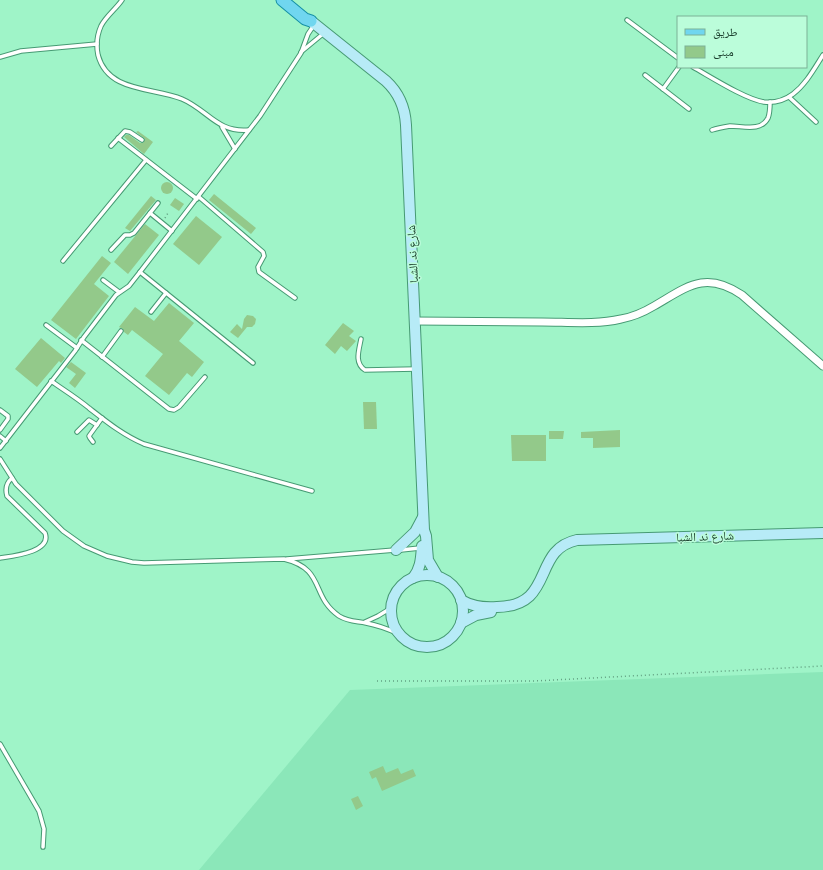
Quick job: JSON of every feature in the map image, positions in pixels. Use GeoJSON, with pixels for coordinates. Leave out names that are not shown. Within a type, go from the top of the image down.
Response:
{"type":"FeatureCollection","features":[{"type":"Feature","properties":{"kind":"main road"},"geometry":{"type":"LineString","coordinates":[[282,0],[303,17],[313,22]]}},
{"type":"Feature","properties":{"kind":"main road"},"geometry":{"type":"LineString","coordinates":[[290,0],[313,22]]}},
{"type":"Feature","properties":{"kind":"main road","name":"شارع ند الشبا"},"geometry":{"type":"LineString","coordinates":[[313,22],[386,81],[396,91],[406,118],[423,518],[428,560],[438,577]]}},
{"type":"Feature","properties":{"kind":"main road"},"geometry":{"type":"LineString","coordinates":[[396,550],[409,538],[423,518]]}},
{"type":"Feature","properties":{"kind":"main road","name":"شارع ند الشبا"},"geometry":{"type":"LineString","coordinates":[[413,578],[421,563],[422,536],[424,530]]}},
{"type":"Feature","properties":{"kind":"main road","name":"شارع ند الشبا"},"geometry":{"type":"LineString","coordinates":[[461,600],[471,605],[483,608],[506,607],[518,604],[528,598],[537,589],[549,560],[556,550],[572,541],[823,533]]}},
{"type":"Feature","properties":{"kind":"main road","name":"شارع ند الشبا"},"geometry":{"type":"LineString","coordinates":[[461,622],[476,615],[514,610],[525,605],[535,598],[542,589],[553,562],[560,552],[570,546],[587,540]]}},
{"type":"Feature","properties":{"kind":"main road"},"geometry":{"type":"LineString","coordinates":[[426,575],[438,577],[452,586],[461,600],[463,611],[461,622],[452,637],[443,643],[432,647],[421,647],[411,644],[398,634],[391,619],[391,608],[394,597],[400,588],[413,578],[426,575]]}},
{"type":"Feature","properties":{"kind":"street"},"geometry":{"type":"LineString","coordinates":[[415,321],[583,322],[620,319],[653,307],[678,291],[689,286],[700,283],[711,283],[728,287],[742,296],[823,366]]}},
{"type":"Feature","properties":{"kind":"lane"},"geometry":{"type":"LineString","coordinates":[[122,0],[101,26],[97,38],[99,57],[103,68],[117,80],[132,87],[184,99],[222,126],[235,130],[249,130]]}},
{"type":"Feature","properties":{"kind":"lane"},"geometry":{"type":"LineString","coordinates":[[628,20],[677,57]]}},
{"type":"Feature","properties":{"kind":"lane"},"geometry":{"type":"LineString","coordinates":[[0,448],[119,292],[129,286],[260,116],[301,53],[313,22]]}},
{"type":"Feature","properties":{"kind":"lane"},"geometry":{"type":"LineString","coordinates":[[301,53],[324,32]]}},
{"type":"Feature","properties":{"kind":"lane"},"geometry":{"type":"LineString","coordinates":[[0,57],[21,51],[97,44]]}},
{"type":"Feature","properties":{"kind":"lane"},"geometry":{"type":"LineString","coordinates":[[695,68],[750,97],[761,101],[770,102],[789,97],[800,88],[823,56]]}},
{"type":"Feature","properties":{"kind":"lane"},"geometry":{"type":"LineString","coordinates":[[663,89],[678,68]]}},
{"type":"Feature","properties":{"kind":"lane"},"geometry":{"type":"LineString","coordinates":[[645,76],[689,109]]}},
{"type":"Feature","properties":{"kind":"lane"},"geometry":{"type":"LineString","coordinates":[[789,97],[816,122]]}},
{"type":"Feature","properties":{"kind":"lane"},"geometry":{"type":"LineString","coordinates":[[712,130],[725,127],[754,127],[762,125],[768,119],[770,102]]}},
{"type":"Feature","properties":{"kind":"lane"},"geometry":{"type":"LineString","coordinates":[[222,126],[235,149]]}},
{"type":"Feature","properties":{"kind":"lane"},"geometry":{"type":"LineString","coordinates":[[111,146],[123,132],[127,131],[142,140]]}},
{"type":"Feature","properties":{"kind":"lane"},"geometry":{"type":"LineString","coordinates":[[118,138],[198,198],[263,252],[264,256],[258,267],[259,272],[295,298]]}},
{"type":"Feature","properties":{"kind":"lane"},"geometry":{"type":"LineString","coordinates":[[63,261],[146,160]]}},
{"type":"Feature","properties":{"kind":"lane"},"geometry":{"type":"LineString","coordinates":[[111,250],[123,236],[134,233],[158,203]]}},
{"type":"Feature","properties":{"kind":"lane"},"geometry":{"type":"LineString","coordinates":[[150,213],[172,231]]}},
{"type":"Feature","properties":{"kind":"lane"},"geometry":{"type":"LineString","coordinates":[[140,272],[252,363]]}},
{"type":"Feature","properties":{"kind":"lane"},"geometry":{"type":"LineString","coordinates":[[103,280],[119,292]]}},
{"type":"Feature","properties":{"kind":"lane"},"geometry":{"type":"LineString","coordinates":[[151,312],[166,293]]}},
{"type":"Feature","properties":{"kind":"lane"},"geometry":{"type":"LineString","coordinates":[[46,325],[76,348]]}},
{"type":"Feature","properties":{"kind":"lane"},"geometry":{"type":"LineString","coordinates":[[102,357],[121,331]]}},
{"type":"Feature","properties":{"kind":"lane"},"geometry":{"type":"LineString","coordinates":[[361,339],[358,359],[360,366],[365,370],[417,369]]}},
{"type":"Feature","properties":{"kind":"lane"},"geometry":{"type":"LineString","coordinates":[[82,340],[166,408],[171,410],[179,407],[205,377]]}},
{"type":"Feature","properties":{"kind":"lane"},"geometry":{"type":"LineString","coordinates":[[51,381],[122,433],[144,444],[312,491]]}},
{"type":"Feature","properties":{"kind":"lane"},"geometry":{"type":"LineString","coordinates":[[0,410],[8,416],[8,419],[0,430]]}},
{"type":"Feature","properties":{"kind":"lane"},"geometry":{"type":"LineString","coordinates":[[93,442],[89,436],[102,418]]}},
{"type":"Feature","properties":{"kind":"lane"},"geometry":{"type":"LineString","coordinates":[[76,432],[88,420],[91,420],[97,425]]}},
{"type":"Feature","properties":{"kind":"lane"},"geometry":{"type":"LineString","coordinates":[[0,436],[6,441]]}},
{"type":"Feature","properties":{"kind":"lane"},"geometry":{"type":"LineString","coordinates":[[0,459],[4,463],[12,478],[63,531],[84,546],[107,556],[132,562],[144,563],[284,559],[422,548]]}},
{"type":"Feature","properties":{"kind":"lane"},"geometry":{"type":"LineString","coordinates":[[0,558],[38,549],[46,540],[44,533],[7,496],[6,488],[12,478]]}},
{"type":"Feature","properties":{"kind":"lane"},"geometry":{"type":"LineString","coordinates":[[284,559],[301,565],[309,572],[315,580],[325,602],[335,612],[352,622],[364,622],[382,627],[398,634]]}},
{"type":"Feature","properties":{"kind":"lane"},"geometry":{"type":"LineString","coordinates":[[364,622],[391,608]]}},
{"type":"Feature","properties":{"kind":"lane"},"geometry":{"type":"LineString","coordinates":[[0,744],[40,811],[44,829],[43,847]]}},
{"type":"Feature","properties":{"kind":"path"},"geometry":{"type":"LineString","coordinates":[[377,681],[534,681],[823,666]]}},
{"type":"Feature","properties":{"kind":"shaded area"},"geometry":{"type":"Polygon","coordinates":[[[823,672],[823,870],[199,870],[350,690],[823,672]]]}},
{"type":"Feature","properties":{"kind":"building"},"geometry":{"type":"Polygon","coordinates":[[[138,131],[153,142],[144,154],[124,137],[129,135],[140,143],[143,143],[145,139],[136,132],[138,131]]]}},
{"type":"Feature","properties":{"kind":"building"},"geometry":{"type":"Polygon","coordinates":[[[167,182],[171,184],[173,188],[171,192],[167,194],[163,192],[161,188],[163,184],[167,182]]]}},
{"type":"Feature","properties":{"kind":"building"},"geometry":{"type":"Polygon","coordinates":[[[214,194],[256,228],[251,234],[209,200],[214,194]]]}},
{"type":"Feature","properties":{"kind":"building"},"geometry":{"type":"Polygon","coordinates":[[[151,196],[156,200],[130,231],[125,228],[151,196]]]}},
{"type":"Feature","properties":{"kind":"building"},"geometry":{"type":"Polygon","coordinates":[[[175,198],[184,204],[179,211],[170,205],[175,198]]]}},
{"type":"Feature","properties":{"kind":"building"},"geometry":{"type":"Polygon","coordinates":[[[196,216],[222,237],[199,265],[173,244],[196,216]]]}},
{"type":"Feature","properties":{"kind":"building"},"geometry":{"type":"Polygon","coordinates":[[[145,224],[159,235],[128,274],[114,262],[145,224]]]}},
{"type":"Feature","properties":{"kind":"building"},"geometry":{"type":"Polygon","coordinates":[[[102,256],[111,263],[94,284],[109,296],[76,339],[51,320],[102,256]]]}},
{"type":"Feature","properties":{"kind":"building"},"geometry":{"type":"Polygon","coordinates":[[[169,303],[194,323],[179,341],[204,362],[192,377],[187,373],[169,395],[145,376],[163,354],[132,330],[128,335],[119,327],[135,307],[154,321],[169,303]]]}},
{"type":"Feature","properties":{"kind":"building"},"geometry":{"type":"Polygon","coordinates":[[[247,315],[253,316],[256,319],[255,324],[252,327],[247,327],[238,338],[230,332],[237,324],[242,329],[244,319],[247,315]]]}},
{"type":"Feature","properties":{"kind":"building"},"geometry":{"type":"Polygon","coordinates":[[[343,323],[354,331],[349,336],[356,341],[347,351],[341,346],[335,354],[325,345],[343,323]]]}},
{"type":"Feature","properties":{"kind":"building"},"geometry":{"type":"Polygon","coordinates":[[[41,338],[65,358],[61,363],[59,361],[37,387],[15,369],[41,338]]]}},
{"type":"Feature","properties":{"kind":"building"},"geometry":{"type":"Polygon","coordinates":[[[71,362],[86,373],[75,388],[69,383],[76,374],[66,367],[71,362]]]}},
{"type":"Feature","properties":{"kind":"building"},"geometry":{"type":"Polygon","coordinates":[[[363,402],[376,402],[377,429],[364,429],[363,402]]]}},
{"type":"Feature","properties":{"kind":"building"},"geometry":{"type":"Polygon","coordinates":[[[620,430],[620,447],[593,448],[593,438],[581,438],[581,432],[620,430]]]}},
{"type":"Feature","properties":{"kind":"building"},"geometry":{"type":"Polygon","coordinates":[[[549,431],[564,431],[563,439],[549,439],[549,431]]]}},
{"type":"Feature","properties":{"kind":"building"},"geometry":{"type":"Polygon","coordinates":[[[511,435],[546,435],[546,461],[512,461],[511,435]]]}},
{"type":"Feature","properties":{"kind":"building"},"geometry":{"type":"Polygon","coordinates":[[[383,766],[386,773],[398,768],[401,774],[413,769],[416,776],[382,791],[376,777],[372,779],[369,772],[383,766]]]}},
{"type":"Feature","properties":{"kind":"building"},"geometry":{"type":"Polygon","coordinates":[[[358,796],[363,806],[356,810],[351,799],[358,796]]]}}]}
